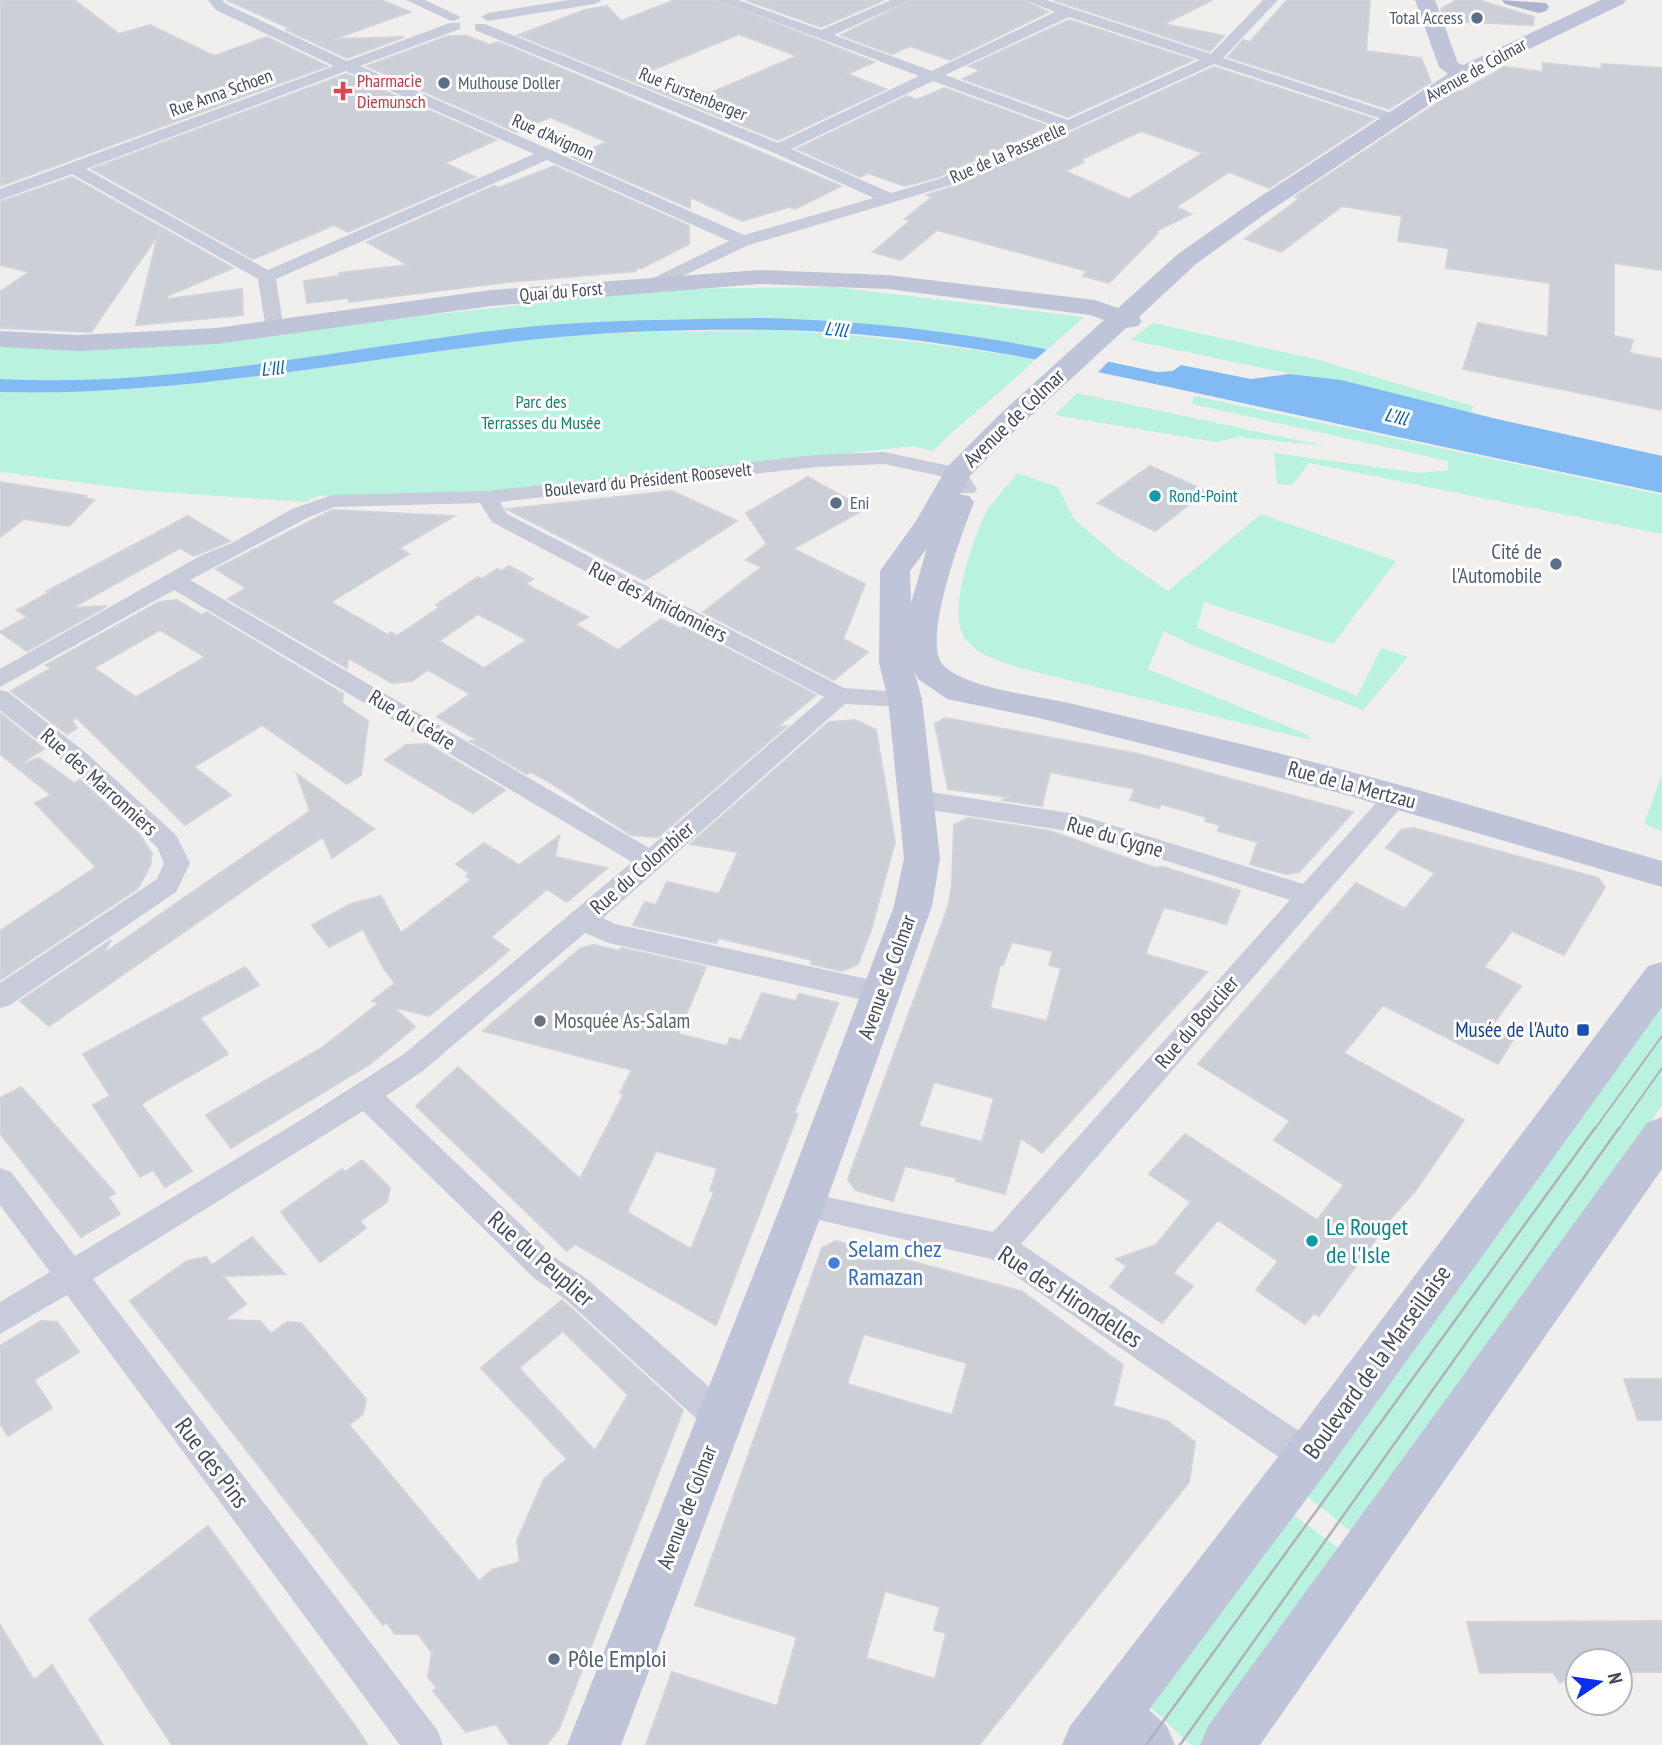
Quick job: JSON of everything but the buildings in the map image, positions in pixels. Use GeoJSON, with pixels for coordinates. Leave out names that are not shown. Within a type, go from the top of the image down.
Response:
{"type":"FeatureCollection","features":[{"type":"Feature","properties":{"kind":"main road"},"geometry":{"type":"LineString","coordinates":[[1425,0],[1449,67],[1464,73]]}},
{"type":"Feature","properties":{"kind":"main road"},"geometry":{"type":"LineString","coordinates":[[1512,0],[1579,18]]}},
{"type":"Feature","properties":{"kind":"main road","name":"Avenue de Colmar"},"geometry":{"type":"LineString","coordinates":[[594,1745],[803,1205],[913,906],[922,858],[905,699],[895,663],[895,571],[962,481],[1031,408],[1170,274],[1257,209],[1464,73],[1616,0]]}},
{"type":"Feature","properties":{"kind":"main road","name":"Quai du Forst"},"geometry":{"type":"LineString","coordinates":[[0,339],[78,343],[216,336],[275,330],[491,298],[718,280],[809,278],[887,282],[1095,308],[1120,323]]}},
{"type":"Feature","properties":{"kind":"main road","name":"Avenue de Colmar"},"geometry":{"type":"LineString","coordinates":[[1031,408],[1051,382],[1120,323]]}},
{"type":"Feature","properties":{"kind":"main road","name":"Avenue de Colmar"},"geometry":{"type":"LineString","coordinates":[[926,663],[922,620],[962,481]]}},
{"type":"Feature","properties":{"kind":"main road"},"geometry":{"type":"LineString","coordinates":[[905,699],[920,691],[926,663]]}},
{"type":"Feature","properties":{"kind":"main road","name":"Rue de la Mertzau"},"geometry":{"type":"LineString","coordinates":[[926,663],[959,691],[1039,707],[1337,780],[1662,874]]}},
{"type":"Feature","properties":{"kind":"main road"},"geometry":{"type":"LineString","coordinates":[[905,699],[940,691],[959,691]]}},
{"type":"Feature","properties":{"kind":"main road","name":"Rue de la Mertzau"},"geometry":{"type":"LineString","coordinates":[[905,699],[1039,707]]}},
{"type":"Feature","properties":{"kind":"main road","name":"Boulevard de la Marseillaise"},"geometry":{"type":"LineString","coordinates":[[1116,1735],[1308,1457],[1662,977]]}},
{"type":"Feature","properties":{"kind":"main road"},"geometry":{"type":"LineString","coordinates":[[1227,1745],[1662,1135]]}},
{"type":"Feature","properties":{"kind":"street"},"geometry":{"type":"LineString","coordinates":[[215,0],[221,7],[348,66]]}},
{"type":"Feature","properties":{"kind":"street","name":"Rue Furstenberger"},"geometry":{"type":"LineString","coordinates":[[413,0],[471,18],[891,199]]}},
{"type":"Feature","properties":{"kind":"street"},"geometry":{"type":"LineString","coordinates":[[471,18],[494,0]]}},
{"type":"Feature","properties":{"kind":"street"},"geometry":{"type":"LineString","coordinates":[[471,18],[595,0]]}},
{"type":"Feature","properties":{"kind":"street"},"geometry":{"type":"LineString","coordinates":[[725,0],[1069,126]]}},
{"type":"Feature","properties":{"kind":"street"},"geometry":{"type":"LineString","coordinates":[[822,35],[903,0]]}},
{"type":"Feature","properties":{"kind":"street"},"geometry":{"type":"LineString","coordinates":[[1032,0],[1393,118]]}},
{"type":"Feature","properties":{"kind":"street","name":"Rue de la Passerelle"},"geometry":{"type":"LineString","coordinates":[[655,284],[743,242],[945,182],[1069,126],[1214,59],[1271,0]]}},
{"type":"Feature","properties":{"kind":"street"},"geometry":{"type":"LineString","coordinates":[[778,149],[1067,12]]}},
{"type":"Feature","properties":{"kind":"street","name":"Rue Anna Schoen"},"geometry":{"type":"LineString","coordinates":[[0,195],[471,18]]}},
{"type":"Feature","properties":{"kind":"street","name":"Rue d'Avignon"},"geometry":{"type":"LineString","coordinates":[[348,66],[743,242]]}},
{"type":"Feature","properties":{"kind":"street"},"geometry":{"type":"LineString","coordinates":[[267,277],[547,155]]}},
{"type":"Feature","properties":{"kind":"street"},"geometry":{"type":"LineString","coordinates":[[73,168],[267,277]]}},
{"type":"Feature","properties":{"kind":"street"},"geometry":{"type":"LineString","coordinates":[[718,254],[712,268],[718,280]]}},
{"type":"Feature","properties":{"kind":"street"},"geometry":{"type":"LineString","coordinates":[[267,277],[275,330]]}},
{"type":"Feature","properties":{"kind":"street","name":"Boulevard du Président Roosevelt"},"geometry":{"type":"LineString","coordinates":[[174,580],[208,561],[233,553],[318,505],[342,501],[487,497],[816,461],[884,458],[962,481]]}},
{"type":"Feature","properties":{"kind":"street","name":"Rue des Amidonniers"},"geometry":{"type":"LineString","coordinates":[[487,497],[499,518],[840,696]]}},
{"type":"Feature","properties":{"kind":"street"},"geometry":{"type":"LineString","coordinates":[[0,679],[174,580]]}},
{"type":"Feature","properties":{"kind":"street","name":"Rue du Cèdre"},"geometry":{"type":"LineString","coordinates":[[174,580],[649,860]]}},
{"type":"Feature","properties":{"kind":"street","name":"Rue de la Mertzau"},"geometry":{"type":"LineString","coordinates":[[840,696],[905,699]]}},
{"type":"Feature","properties":{"kind":"street","name":"Rue du Colombier"},"geometry":{"type":"LineString","coordinates":[[840,696],[583,920],[608,933],[881,993]]}},
{"type":"Feature","properties":{"kind":"street","name":"Rue des Marronniers"},"geometry":{"type":"LineString","coordinates":[[0,698],[76,758],[167,842],[177,863],[167,886],[0,997]]}},
{"type":"Feature","properties":{"kind":"street","name":"Rue du Cygne"},"geometry":{"type":"LineString","coordinates":[[913,773],[1309,896]]}},
{"type":"Feature","properties":{"kind":"street","name":"Rue du Bouclier"},"geometry":{"type":"LineString","coordinates":[[999,1247],[1396,797]]}},
{"type":"Feature","properties":{"kind":"street"},"geometry":{"type":"LineString","coordinates":[[0,1319],[366,1095],[414,1062],[583,920]]}},
{"type":"Feature","properties":{"kind":"street","name":"Rue du Peuplier"},"geometry":{"type":"LineString","coordinates":[[366,1095],[546,1269],[576,1289],[721,1419]]}},
{"type":"Feature","properties":{"kind":"street","name":"Rue des Pins"},"geometry":{"type":"LineString","coordinates":[[0,1181],[424,1745]]}},
{"type":"Feature","properties":{"kind":"street","name":"Rue des Hirondelles"},"geometry":{"type":"LineString","coordinates":[[803,1205],[999,1247],[1308,1457]]}},
{"type":"Feature","properties":{"kind":"green space"},"geometry":{"type":"Polygon","coordinates":[[[834,287],[1084,317],[1047,350],[954,334],[861,324],[674,320],[535,327],[258,365],[129,378],[0,379],[0,345],[385,320],[665,289],[834,287]]]}},
{"type":"Feature","properties":{"kind":"green space"},"geometry":{"type":"Polygon","coordinates":[[[1153,323],[1315,359],[1473,406],[1471,412],[1130,340],[1153,323]]]}},
{"type":"Feature","properties":{"kind":"green space","name":"Parc des Terrasses du Musée"},"geometry":{"type":"Polygon","coordinates":[[[775,330],[905,341],[1035,360],[933,451],[913,446],[500,492],[318,496],[305,502],[147,491],[0,472],[0,392],[135,389],[202,383],[567,336],[775,330]]]}},
{"type":"Feature","properties":{"kind":"green space"},"geometry":{"type":"Polygon","coordinates":[[[1077,393],[1325,446],[1239,437],[1216,442],[1054,415],[1077,393]]]}},
{"type":"Feature","properties":{"kind":"green space"},"geometry":{"type":"Polygon","coordinates":[[[1194,396],[1662,495],[1662,534],[1309,463],[1292,485],[1277,484],[1274,453],[1420,473],[1448,470],[1448,461],[1192,404],[1194,396]]]}},
{"type":"Feature","properties":{"kind":"green space"},"geometry":{"type":"Polygon","coordinates":[[[1018,473],[1058,487],[1074,519],[1116,555],[1168,591],[1261,514],[1396,561],[1333,644],[1204,602],[1197,628],[1357,696],[1381,648],[1408,657],[1363,710],[1190,644],[1164,631],[1148,669],[1308,735],[1310,740],[1020,668],[985,655],[967,641],[961,630],[959,615],[963,580],[984,516],[1018,473]]]}},
{"type":"Feature","properties":{"kind":"green space"},"geometry":{"type":"Polygon","coordinates":[[[1662,774],[1662,831],[1644,824],[1662,774]]]}},
{"type":"Feature","properties":{"kind":"green space"},"geometry":{"type":"Polygon","coordinates":[[[1662,1006],[1662,1105],[1358,1537],[1299,1490],[1662,1006]]]}},
{"type":"Feature","properties":{"kind":"green space"},"geometry":{"type":"Polygon","coordinates":[[[1287,1510],[1345,1553],[1209,1745],[1191,1745],[1150,1707],[1287,1510]]]}},
{"type":"Feature","properties":{"kind":"water","name":"L'Ill"},"geometry":{"type":"Polygon","coordinates":[[[766,318],[866,324],[955,334],[1042,348],[1157,372],[1173,371],[1181,365],[1251,379],[1289,374],[1341,380],[1662,456],[1662,493],[1001,353],[831,332],[715,330],[596,334],[471,347],[203,382],[68,392],[0,392],[0,379],[65,380],[195,372],[548,325],[766,318]]]}},
{"type":"Feature","properties":{"kind":"pier"},"geometry":{"type":"Polygon","coordinates":[[[1050,347],[1111,359],[1095,375],[1031,363],[1050,347]]]}},
{"type":"Feature","properties":{"kind":"tram line"},"geometry":{"type":"LineString","coordinates":[[1594,1130],[1662,1036]]}},
{"type":"Feature","properties":{"kind":"tram line"},"geometry":{"type":"LineString","coordinates":[[1618,1130],[1662,1068]]}},
{"type":"Feature","properties":{"kind":"tram line"},"geometry":{"type":"LineString","coordinates":[[1146,1745],[1595,1128]]}},
{"type":"Feature","properties":{"kind":"tram line"},"geometry":{"type":"LineString","coordinates":[[1180,1745],[1619,1128]]}},
{"type":"Feature","properties":{"kind":"place","name":"Total Access"},"geometry":{"type":"Point","coordinates":[1477,18]}},
{"type":"Feature","properties":{"kind":"place","name":"Mulhouse Doller"},"geometry":{"type":"Point","coordinates":[444,83]}},
{"type":"Feature","properties":{"kind":"place","name":"Pharmacie Diemunsch"},"geometry":{"type":"Point","coordinates":[343,91]}},
{"type":"Feature","properties":{"kind":"place","name":"Rond-Point"},"geometry":{"type":"Point","coordinates":[1155,496]}},
{"type":"Feature","properties":{"kind":"place","name":"Eni"},"geometry":{"type":"Point","coordinates":[836,503]}},
{"type":"Feature","properties":{"kind":"place","name":"Cité de l'Automobile"},"geometry":{"type":"Point","coordinates":[1556,564]}},
{"type":"Feature","properties":{"kind":"place","name":"Mosquée As-Salam"},"geometry":{"type":"Point","coordinates":[540,1021]}},
{"type":"Feature","properties":{"kind":"place","name":"Musée de l'Auto"},"geometry":{"type":"Point","coordinates":[1583,1030]}},
{"type":"Feature","properties":{"kind":"place","name":"Le Rouget de l'Isle"},"geometry":{"type":"Point","coordinates":[1312,1241]}},
{"type":"Feature","properties":{"kind":"place","name":"Selam chez Ramazan"},"geometry":{"type":"Point","coordinates":[834,1263]}},
{"type":"Feature","properties":{"kind":"place","name":"Pôle Emploi"},"geometry":{"type":"Point","coordinates":[554,1659]}}]}
